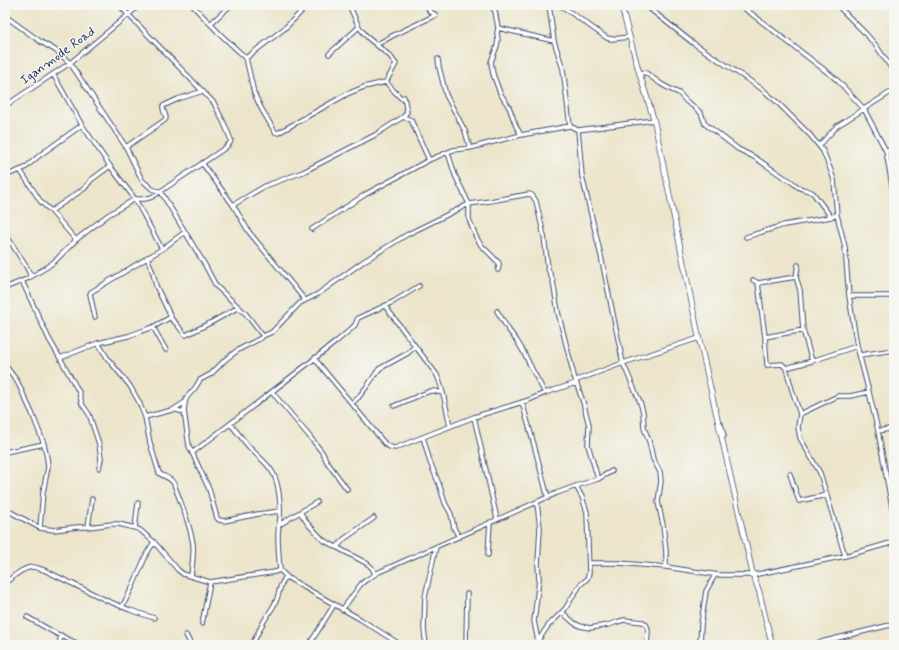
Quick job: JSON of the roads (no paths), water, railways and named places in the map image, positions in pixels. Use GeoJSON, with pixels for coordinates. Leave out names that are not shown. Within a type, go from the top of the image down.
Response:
{"type":"FeatureCollection","features":[{"type":"Feature","properties":{"kind":"street"},"geometry":{"type":"LineString","coordinates":[[5,288],[29,278],[55,261],[77,238],[108,215],[135,199],[145,199],[161,192],[229,146],[230,140],[218,109],[214,103],[119,5]]}},
{"type":"Feature","properties":{"kind":"street","name":"Iganmode Road"},"geometry":{"type":"LineString","coordinates":[[5,106],[70,63],[140,5]]}},
{"type":"Feature","properties":{"kind":"street"},"geometry":{"type":"LineString","coordinates":[[192,5],[246,58],[254,93],[261,108],[276,132],[355,90],[386,82],[396,64],[390,56],[368,38],[359,27],[349,5]]}},
{"type":"Feature","properties":{"kind":"street"},"geometry":{"type":"LineString","coordinates":[[210,24],[231,5]]}},
{"type":"Feature","properties":{"kind":"street"},"geometry":{"type":"LineString","coordinates":[[246,58],[285,28],[308,5]]}},
{"type":"Feature","properties":{"kind":"street"},"geometry":{"type":"LineString","coordinates":[[376,45],[436,15],[430,11],[428,5]]}},
{"type":"Feature","properties":{"kind":"street"},"geometry":{"type":"LineString","coordinates":[[490,5],[495,11],[498,28],[497,46],[491,62],[493,74],[500,93],[509,107],[521,136]]}},
{"type":"Feature","properties":{"kind":"street"},"geometry":{"type":"LineString","coordinates":[[549,5],[554,41],[563,69],[570,126]]}},
{"type":"Feature","properties":{"kind":"street"},"geometry":{"type":"LineString","coordinates":[[560,5],[607,38],[612,39],[629,37]]}},
{"type":"Feature","properties":{"kind":"street"},"geometry":{"type":"LineString","coordinates":[[620,5],[654,120],[699,338],[753,575],[759,591],[772,645]]}},
{"type":"Feature","properties":{"kind":"street"},"geometry":{"type":"LineString","coordinates":[[646,5],[693,43],[762,89],[778,102],[810,135],[823,151],[834,180],[837,215],[846,247],[850,296],[857,346],[878,431],[894,518]]}},
{"type":"Feature","properties":{"kind":"street"},"geometry":{"type":"LineString","coordinates":[[740,5],[830,75],[864,109],[886,151],[894,197]]}},
{"type":"Feature","properties":{"kind":"street"},"geometry":{"type":"LineString","coordinates":[[837,5],[866,34],[894,72]]}},
{"type":"Feature","properties":{"kind":"street"},"geometry":{"type":"LineString","coordinates":[[5,16],[41,42],[55,50],[70,63],[126,147],[142,180],[152,189],[161,192],[216,286],[246,314],[263,336]]}},
{"type":"Feature","properties":{"kind":"street"},"geometry":{"type":"LineString","coordinates":[[329,54],[359,27]]}},
{"type":"Feature","properties":{"kind":"street"},"geometry":{"type":"LineString","coordinates":[[498,28],[554,41]]}},
{"type":"Feature","properties":{"kind":"street"},"geometry":{"type":"LineString","coordinates":[[438,59],[446,94],[465,131],[470,148]]}},
{"type":"Feature","properties":{"kind":"street"},"geometry":{"type":"LineString","coordinates":[[639,72],[646,72],[661,84],[679,93],[686,102],[695,107],[701,113],[705,124],[738,149],[754,157],[800,188],[813,193],[831,217]]}},
{"type":"Feature","properties":{"kind":"street"},"geometry":{"type":"LineString","coordinates":[[53,74],[82,125],[135,199],[162,249]]}},
{"type":"Feature","properties":{"kind":"street"},"geometry":{"type":"LineString","coordinates":[[386,82],[401,98],[404,97],[407,112],[429,160]]}},
{"type":"Feature","properties":{"kind":"street"},"geometry":{"type":"LineString","coordinates":[[819,146],[837,126],[894,90]]}},
{"type":"Feature","properties":{"kind":"street"},"geometry":{"type":"LineString","coordinates":[[126,147],[165,120],[166,118],[163,106],[178,99],[203,91]]}},
{"type":"Feature","properties":{"kind":"street"},"geometry":{"type":"LineString","coordinates":[[233,205],[265,186],[303,172],[375,135],[403,117],[407,112]]}},
{"type":"Feature","properties":{"kind":"street"},"geometry":{"type":"LineString","coordinates":[[403,117],[411,120]]}},
{"type":"Feature","properties":{"kind":"street"},"geometry":{"type":"LineString","coordinates":[[312,229],[366,194],[429,160],[453,150],[470,148],[570,126],[578,130],[654,120]]}},
{"type":"Feature","properties":{"kind":"street"},"geometry":{"type":"LineString","coordinates":[[5,177],[31,163],[82,125]]}},
{"type":"Feature","properties":{"kind":"street"},"geometry":{"type":"LineString","coordinates":[[578,130],[582,176],[601,256],[623,363],[640,402],[643,412],[644,428],[653,459],[660,472],[661,481],[658,502],[663,525],[667,561],[666,567]]}},
{"type":"Feature","properties":{"kind":"street"},"geometry":{"type":"LineString","coordinates":[[886,151],[894,147]]}},
{"type":"Feature","properties":{"kind":"street"},"geometry":{"type":"LineString","coordinates":[[448,153],[454,175],[469,204],[469,219],[476,237],[480,245],[499,263],[498,270]]}},
{"type":"Feature","properties":{"kind":"street"},"geometry":{"type":"LineString","coordinates":[[202,163],[233,205],[249,232],[305,300]]}},
{"type":"Feature","properties":{"kind":"street"},"geometry":{"type":"LineString","coordinates":[[51,211],[85,188],[91,180],[110,166]]}},
{"type":"Feature","properties":{"kind":"street"},"geometry":{"type":"LineString","coordinates":[[20,170],[41,202],[51,211],[76,240]]}},
{"type":"Feature","properties":{"kind":"street"},"geometry":{"type":"LineString","coordinates":[[280,511],[224,521],[217,518],[208,488],[189,446],[184,412],[187,397],[200,380],[211,374],[226,359],[238,350],[272,332],[300,303],[318,294],[364,260],[402,238],[469,204],[526,194],[534,197],[544,236],[548,270],[553,281],[558,312],[576,383],[589,425],[588,445],[598,479]]}},
{"type":"Feature","properties":{"kind":"street"},"geometry":{"type":"LineString","coordinates":[[746,237],[784,225],[837,215]]}},
{"type":"Feature","properties":{"kind":"street"},"geometry":{"type":"LineString","coordinates":[[95,317],[90,294],[91,292],[162,249],[185,232]]}},
{"type":"Feature","properties":{"kind":"street"},"geometry":{"type":"LineString","coordinates":[[5,233],[27,268],[30,274],[29,278]]}},
{"type":"Feature","properties":{"kind":"street"},"geometry":{"type":"LineString","coordinates":[[148,257],[156,286],[172,320],[176,322],[186,335],[239,307]]}},
{"type":"Feature","properties":{"kind":"street"},"geometry":{"type":"LineString","coordinates":[[798,265],[796,277],[800,290],[803,330],[812,361]]}},
{"type":"Feature","properties":{"kind":"street"},"geometry":{"type":"LineString","coordinates":[[753,280],[758,283],[796,277]]}},
{"type":"Feature","properties":{"kind":"street"},"geometry":{"type":"LineString","coordinates":[[22,281],[49,339],[79,392],[82,404],[89,414],[101,459],[99,468]]}},
{"type":"Feature","properties":{"kind":"street"},"geometry":{"type":"LineString","coordinates":[[758,283],[767,365],[782,364],[786,368],[800,414],[798,427],[800,438],[820,473],[845,556]]}},
{"type":"Feature","properties":{"kind":"street"},"geometry":{"type":"LineString","coordinates":[[192,453],[351,329],[355,325],[358,318],[393,302],[419,286]]}},
{"type":"Feature","properties":{"kind":"street"},"geometry":{"type":"LineString","coordinates":[[850,296],[894,296]]}},
{"type":"Feature","properties":{"kind":"street"},"geometry":{"type":"LineString","coordinates":[[385,306],[437,374],[443,393],[450,426]]}},
{"type":"Feature","properties":{"kind":"street"},"geometry":{"type":"LineString","coordinates":[[497,311],[523,351],[545,392]]}},
{"type":"Feature","properties":{"kind":"street"},"geometry":{"type":"LineString","coordinates":[[60,358],[98,343],[128,336],[153,327],[171,317]]}},
{"type":"Feature","properties":{"kind":"street"},"geometry":{"type":"LineString","coordinates":[[153,327],[166,350]]}},
{"type":"Feature","properties":{"kind":"street"},"geometry":{"type":"LineString","coordinates":[[765,337],[803,330]]}},
{"type":"Feature","properties":{"kind":"street"},"geometry":{"type":"LineString","coordinates":[[314,358],[386,445],[395,448],[474,416],[529,400],[545,392],[576,383],[578,380],[623,363],[699,338]]}},
{"type":"Feature","properties":{"kind":"street"},"geometry":{"type":"LineString","coordinates":[[98,343],[108,359],[130,386],[139,402],[145,417],[150,443],[159,473],[173,481],[189,526],[193,545],[190,576]]}},
{"type":"Feature","properties":{"kind":"street"},"geometry":{"type":"LineString","coordinates":[[352,404],[379,369],[408,353],[415,346]]}},
{"type":"Feature","properties":{"kind":"street"},"geometry":{"type":"LineString","coordinates":[[786,368],[857,346]]}},
{"type":"Feature","properties":{"kind":"street"},"geometry":{"type":"LineString","coordinates":[[860,355],[894,350]]}},
{"type":"Feature","properties":{"kind":"street"},"geometry":{"type":"LineString","coordinates":[[5,365],[17,381],[44,444],[48,467],[43,492],[40,528]]}},
{"type":"Feature","properties":{"kind":"street"},"geometry":{"type":"LineString","coordinates":[[394,406],[430,391],[443,393]]}},
{"type":"Feature","properties":{"kind":"street"},"geometry":{"type":"LineString","coordinates":[[272,392],[310,436],[347,489]]}},
{"type":"Feature","properties":{"kind":"street"},"geometry":{"type":"LineString","coordinates":[[800,414],[838,396],[850,396],[869,392]]}},
{"type":"Feature","properties":{"kind":"street"},"geometry":{"type":"LineString","coordinates":[[145,417],[172,410],[185,402]]}},
{"type":"Feature","properties":{"kind":"street"},"geometry":{"type":"LineString","coordinates":[[522,402],[548,498]]}},
{"type":"Feature","properties":{"kind":"street"},"geometry":{"type":"LineString","coordinates":[[172,410],[184,412]]}},
{"type":"Feature","properties":{"kind":"street"},"geometry":{"type":"LineString","coordinates":[[474,416],[497,519]]}},
{"type":"Feature","properties":{"kind":"street"},"geometry":{"type":"LineString","coordinates":[[230,424],[254,453],[263,460],[272,472],[278,486],[280,511],[278,526],[280,570],[286,576],[401,645]]}},
{"type":"Feature","properties":{"kind":"street"},"geometry":{"type":"LineString","coordinates":[[721,424],[753,575]]}},
{"type":"Feature","properties":{"kind":"street"},"geometry":{"type":"LineString","coordinates":[[878,431],[894,428]]}},
{"type":"Feature","properties":{"kind":"street"},"geometry":{"type":"LineString","coordinates":[[423,437],[430,462],[445,503],[451,514],[454,528],[459,536]]}},
{"type":"Feature","properties":{"kind":"street"},"geometry":{"type":"LineString","coordinates":[[5,452],[44,444]]}},
{"type":"Feature","properties":{"kind":"street"},"geometry":{"type":"LineString","coordinates":[[342,610],[361,584],[375,574],[490,522],[576,486],[598,479],[612,471]]}},
{"type":"Feature","properties":{"kind":"street"},"geometry":{"type":"LineString","coordinates":[[790,474],[799,501],[827,494]]}},
{"type":"Feature","properties":{"kind":"street"},"geometry":{"type":"LineString","coordinates":[[535,645],[548,626],[570,602],[589,573],[587,512],[582,497],[576,486]]}},
{"type":"Feature","properties":{"kind":"street"},"geometry":{"type":"LineString","coordinates":[[88,527],[92,499]]}},
{"type":"Feature","properties":{"kind":"street"},"geometry":{"type":"LineString","coordinates":[[278,526],[317,502]]}},
{"type":"Feature","properties":{"kind":"street"},"geometry":{"type":"LineString","coordinates":[[135,528],[138,503]]}},
{"type":"Feature","properties":{"kind":"street"},"geometry":{"type":"LineString","coordinates":[[537,503],[540,528],[538,564],[539,579],[534,621],[538,641]]}},
{"type":"Feature","properties":{"kind":"street"},"geometry":{"type":"LineString","coordinates":[[5,510],[40,528],[54,530],[112,524],[135,528],[140,530],[154,542],[174,566],[183,574],[210,582],[280,570]]}},
{"type":"Feature","properties":{"kind":"street"},"geometry":{"type":"LineString","coordinates":[[300,512],[315,533],[323,540],[368,564],[375,574]]}},
{"type":"Feature","properties":{"kind":"street"},"geometry":{"type":"LineString","coordinates":[[337,547],[344,539],[374,518]]}},
{"type":"Feature","properties":{"kind":"street"},"geometry":{"type":"LineString","coordinates":[[488,555],[490,522]]}},
{"type":"Feature","properties":{"kind":"street"},"geometry":{"type":"LineString","coordinates":[[122,607],[147,553],[154,542]]}},
{"type":"Feature","properties":{"kind":"street"},"geometry":{"type":"LineString","coordinates":[[589,564],[619,563],[666,567],[715,574],[753,575],[845,556],[894,542]]}},
{"type":"Feature","properties":{"kind":"street"},"geometry":{"type":"LineString","coordinates":[[426,645],[424,629],[425,597],[436,547]]}},
{"type":"Feature","properties":{"kind":"street"},"geometry":{"type":"LineString","coordinates":[[5,583],[25,569],[33,567],[44,570],[122,607],[154,618]]}},
{"type":"Feature","properties":{"kind":"street"},"geometry":{"type":"LineString","coordinates":[[700,645],[701,625],[706,591],[715,574]]}},
{"type":"Feature","properties":{"kind":"street"},"geometry":{"type":"LineString","coordinates":[[252,645],[277,599],[281,585],[286,576]]}},
{"type":"Feature","properties":{"kind":"street"},"geometry":{"type":"LineString","coordinates":[[202,624],[210,582]]}},
{"type":"Feature","properties":{"kind":"street"},"geometry":{"type":"LineString","coordinates":[[466,645],[467,594]]}},
{"type":"Feature","properties":{"kind":"street"},"geometry":{"type":"LineString","coordinates":[[309,645],[334,605]]}},
{"type":"Feature","properties":{"kind":"street"},"geometry":{"type":"LineString","coordinates":[[562,612],[574,623],[590,628],[608,625],[624,620],[646,623],[648,626],[647,645]]}},
{"type":"Feature","properties":{"kind":"street"},"geometry":{"type":"LineString","coordinates":[[27,617],[81,645]]}},
{"type":"Feature","properties":{"kind":"street"},"geometry":{"type":"LineString","coordinates":[[809,645],[894,624]]}},
{"type":"Feature","properties":{"kind":"street"},"geometry":{"type":"LineString","coordinates":[[59,645],[61,635]]}},
{"type":"Feature","properties":{"kind":"street"},"geometry":{"type":"LineString","coordinates":[[186,635],[191,645]]}}]}
